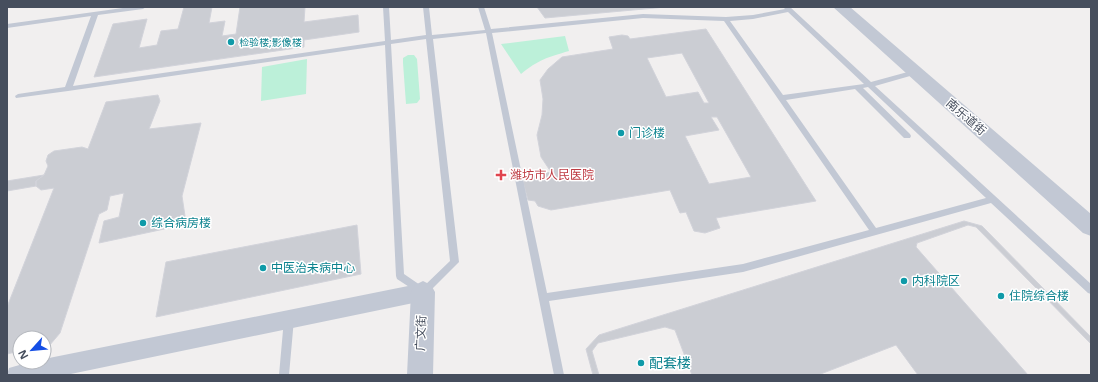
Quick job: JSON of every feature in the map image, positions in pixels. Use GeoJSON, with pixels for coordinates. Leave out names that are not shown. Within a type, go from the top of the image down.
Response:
{"type":"FeatureCollection","features":[{"type":"Feature","properties":{"kind":"street","name":"南乐道街"},"geometry":{"type":"LineString","coordinates":[[841,7],[1091,227]]}},
{"type":"Feature","properties":{"kind":"street"},"geometry":{"type":"LineString","coordinates":[[18,375],[423,292]]}},
{"type":"Feature","properties":{"kind":"street","name":"广文街"},"geometry":{"type":"LineString","coordinates":[[420,375],[423,292]]}},
{"type":"Feature","properties":{"kind":"lane"},"geometry":{"type":"LineString","coordinates":[[7,26],[143,7]]}},
{"type":"Feature","properties":{"kind":"lane"},"geometry":{"type":"LineString","coordinates":[[386,7],[400,276],[423,292],[454,262],[426,7]]}},
{"type":"Feature","properties":{"kind":"lane"},"geometry":{"type":"LineString","coordinates":[[482,7],[490,31],[558,375]]}},
{"type":"Feature","properties":{"kind":"lane"},"geometry":{"type":"LineString","coordinates":[[18,96],[429,37],[643,16],[726,19],[753,17],[788,8],[1091,290]]}},
{"type":"Feature","properties":{"kind":"lane"},"geometry":{"type":"LineString","coordinates":[[68,89],[95,14]]}},
{"type":"Feature","properties":{"kind":"lane"},"geometry":{"type":"LineString","coordinates":[[726,19],[874,231]]}},
{"type":"Feature","properties":{"kind":"lane"},"geometry":{"type":"LineString","coordinates":[[781,98],[870,85],[915,72]]}},
{"type":"Feature","properties":{"kind":"lane"},"geometry":{"type":"LineString","coordinates":[[857,87],[907,136]]}},
{"type":"Feature","properties":{"kind":"lane"},"geometry":{"type":"LineString","coordinates":[[543,298],[743,268],[993,199]]}},
{"type":"Feature","properties":{"kind":"lane"},"geometry":{"type":"LineString","coordinates":[[284,375],[289,319]]}},
{"type":"Feature","properties":{"kind":"green space"},"geometry":{"type":"Polygon","coordinates":[[[565,36],[569,51],[555,55],[533,65],[521,74],[501,44],[565,36]]]}},
{"type":"Feature","properties":{"kind":"green space"},"geometry":{"type":"Polygon","coordinates":[[[408,55],[414,55],[417,59],[420,99],[417,103],[406,104],[403,58],[408,55]]]}},
{"type":"Feature","properties":{"kind":"green space"},"geometry":{"type":"Polygon","coordinates":[[[307,59],[306,94],[261,101],[262,67],[307,59]]]}},
{"type":"Feature","properties":{"kind":"building","name":"检验楼;影像楼"},"geometry":{"type":"Polygon","coordinates":[[[184,7],[212,7],[209,23],[225,21],[222,36],[236,34],[240,7],[305,7],[304,22],[358,15],[359,32],[304,40],[304,47],[94,77],[113,24],[147,19],[139,48],[157,45],[161,31],[178,29],[184,7]]]}},
{"type":"Feature","properties":{"kind":"building"},"geometry":{"type":"Polygon","coordinates":[[[537,7],[666,7],[545,18],[537,7]]]}},
{"type":"Feature","properties":{"kind":"building","name":"门诊楼"},"geometry":{"type":"Polygon","coordinates":[[[706,29],[816,201],[716,218],[720,228],[705,233],[694,231],[686,212],[680,213],[670,190],[551,210],[538,206],[535,201],[528,200],[523,182],[529,181],[531,176],[551,172],[541,157],[537,135],[542,115],[543,99],[540,80],[548,69],[562,57],[613,49],[609,37],[622,35],[628,36],[630,39],[706,29]],[[682,53],[647,58],[666,97],[698,92],[704,103],[709,103],[682,53]],[[711,117],[719,130],[685,136],[709,184],[751,177],[717,117],[711,117]]]}},
{"type":"Feature","properties":{"kind":"building","name":"综合病房楼"},"geometry":{"type":"Polygon","coordinates":[[[158,95],[160,101],[149,129],[201,123],[182,196],[185,216],[183,225],[99,243],[104,221],[119,217],[124,193],[110,196],[107,210],[99,214],[60,333],[52,342],[52,330],[12,330],[12,353],[7,354],[7,307],[54,188],[41,190],[36,186],[36,181],[44,175],[48,166],[46,161],[48,155],[54,151],[82,147],[88,149],[106,102],[158,95]]]}},
{"type":"Feature","properties":{"kind":"building"},"geometry":{"type":"Polygon","coordinates":[[[44,175],[36,181],[36,186],[7,191],[7,181],[44,175]]]}},
{"type":"Feature","properties":{"kind":"building","name":"内科院区"},"geometry":{"type":"Polygon","coordinates":[[[964,221],[982,226],[1091,337],[1091,375],[918,375],[896,345],[818,375],[593,375],[586,349],[599,335],[964,221]]]}},
{"type":"Feature","properties":{"kind":"building","name":"中医治未病中心"},"geometry":{"type":"Polygon","coordinates":[[[357,225],[361,274],[156,317],[166,262],[357,225]]]}},
{"type":"Feature","properties":{"kind":"building","name":"住院综合楼"},"geometry":{"type":"Polygon","coordinates":[[[968,225],[976,227],[1091,344],[1091,375],[1028,375],[916,247],[917,243],[968,225]]]}},
{"type":"Feature","properties":{"kind":"building","name":"配套楼"},"geometry":{"type":"Polygon","coordinates":[[[665,327],[675,330],[692,375],[599,375],[592,351],[598,343],[665,327]]]}},
{"type":"Feature","properties":{"kind":"place","name":"检验楼;影像楼"},"geometry":{"type":"Point","coordinates":[231,42]}},
{"type":"Feature","properties":{"kind":"place","name":"门诊楼"},"geometry":{"type":"Point","coordinates":[621,133]}},
{"type":"Feature","properties":{"kind":"place","name":"潍坊市人民医院"},"geometry":{"type":"Point","coordinates":[501,175]}},
{"type":"Feature","properties":{"kind":"place","name":"综合病房楼"},"geometry":{"type":"Point","coordinates":[143,223]}},
{"type":"Feature","properties":{"kind":"place","name":"中医治未病中心"},"geometry":{"type":"Point","coordinates":[263,268]}},
{"type":"Feature","properties":{"kind":"place","name":"内科院区"},"geometry":{"type":"Point","coordinates":[904,281]}},
{"type":"Feature","properties":{"kind":"place","name":"住院综合楼"},"geometry":{"type":"Point","coordinates":[1001,296]}},
{"type":"Feature","properties":{"kind":"place","name":"配套楼"},"geometry":{"type":"Point","coordinates":[641,363]}}]}
